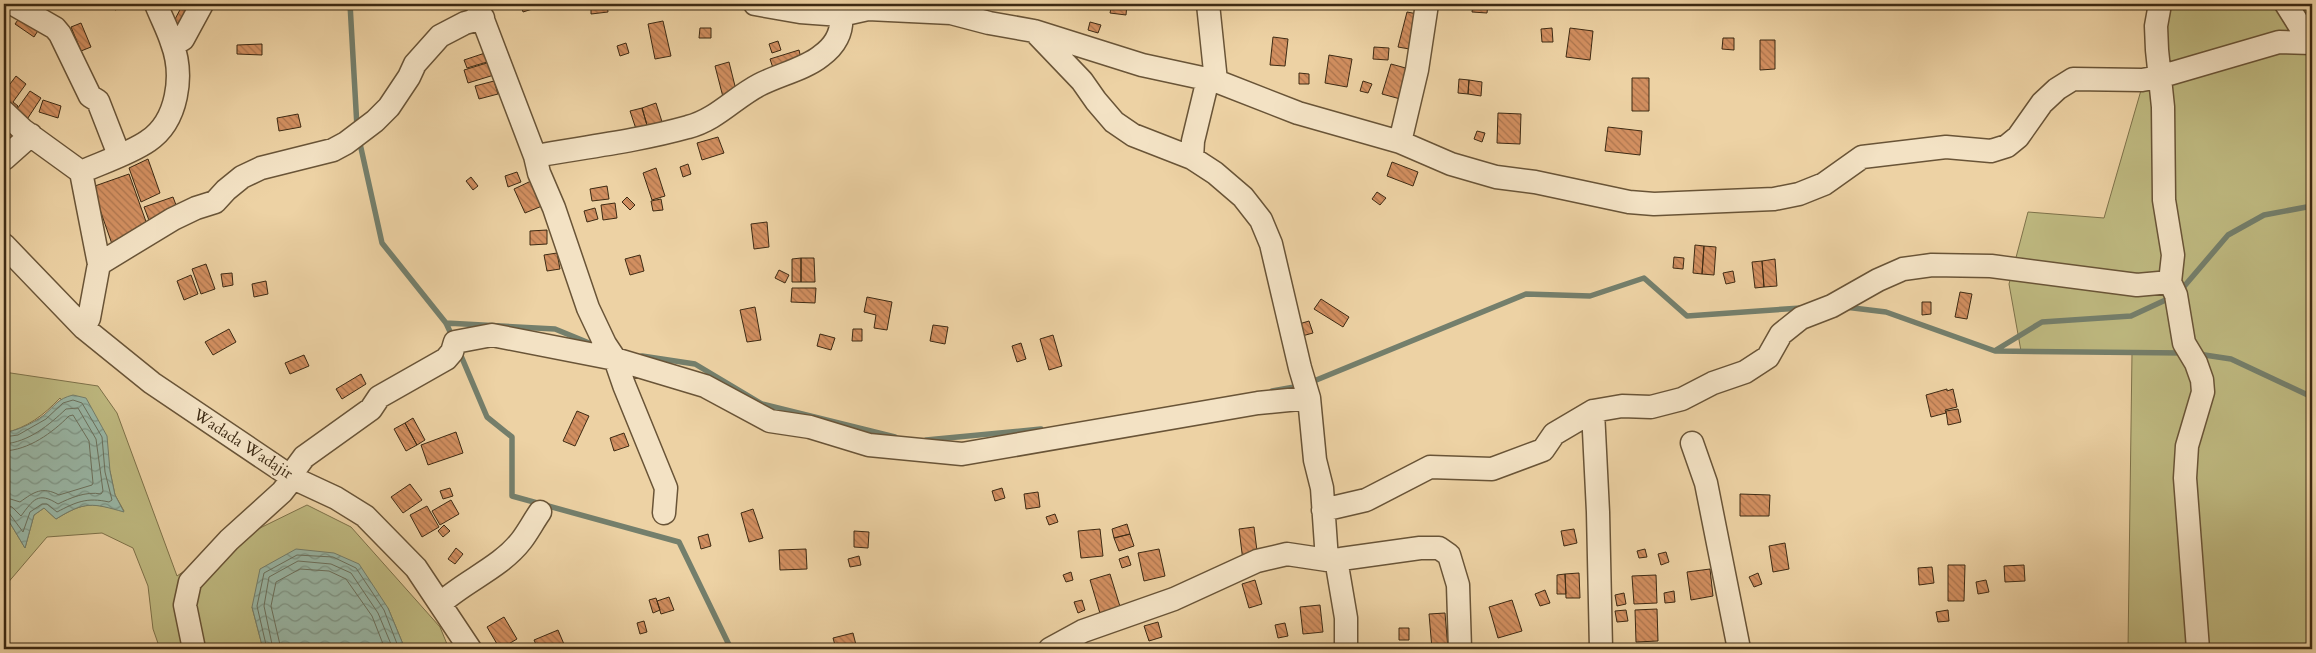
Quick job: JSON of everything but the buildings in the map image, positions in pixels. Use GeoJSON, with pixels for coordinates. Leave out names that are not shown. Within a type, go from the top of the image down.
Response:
{"type":"FeatureCollection","features":[{"type":"Feature","properties":{"kind":"street"},"geometry":{"type":"LineString","coordinates":[[13,4],[55,28],[60,34],[90,96],[98,101],[119,155]]}},
{"type":"Feature","properties":{"kind":"street"},"geometry":{"type":"LineString","coordinates":[[82,172],[148,141],[165,124],[175,101],[178,82],[173,45],[156,4]]}},
{"type":"Feature","properties":{"kind":"street"},"geometry":{"type":"LineString","coordinates":[[173,45],[183,39],[202,4]]}},
{"type":"Feature","properties":{"kind":"street"},"geometry":{"type":"LineString","coordinates":[[755,4],[800,12],[841,15],[868,6],[951,9],[990,23],[1034,31],[1142,65],[1212,80],[1298,113],[1400,142],[1451,164],[1496,177],[1552,185],[1629,202],[1654,204],[1774,199],[1799,194],[1824,184],[1862,157],[1946,147],[1991,151],[2006,146],[2018,137],[2030,123],[2042,103],[2057,89],[2073,79],[2142,80],[2159,77],[2279,42],[2312,43]]}},
{"type":"Feature","properties":{"kind":"street"},"geometry":{"type":"LineString","coordinates":[[1192,158],[1195,132],[1212,80],[1208,4]]}},
{"type":"Feature","properties":{"kind":"street"},"geometry":{"type":"LineString","coordinates":[[1400,142],[1417,70],[1427,4]]}},
{"type":"Feature","properties":{"kind":"street"},"geometry":{"type":"LineString","coordinates":[[2160,4],[2156,26],[2163,107],[2164,200],[2173,255],[2170,282],[2176,295],[2184,343],[2196,363],[2202,380],[2203,392],[2187,446],[2185,478],[2198,649]]}},
{"type":"Feature","properties":{"kind":"street"},"geometry":{"type":"LineString","coordinates":[[2286,4],[2303,31],[2312,37]]}},
{"type":"Feature","properties":{"kind":"street"},"geometry":{"type":"LineString","coordinates":[[99,264],[173,219],[196,208],[215,202],[242,177],[270,165],[333,150],[346,143],[375,121],[389,107],[410,77],[415,64],[440,36],[465,23],[480,11],[535,156],[539,173],[554,208],[588,308],[605,344],[615,359],[666,488],[664,513]]}},
{"type":"Feature","properties":{"kind":"street"},"geometry":{"type":"LineString","coordinates":[[535,156],[614,144],[689,127],[711,119],[736,98],[758,85],[820,57],[834,44],[843,27],[841,15]]}},
{"type":"Feature","properties":{"kind":"street"},"geometry":{"type":"LineString","coordinates":[[1034,31],[1082,81],[1114,122],[1133,136],[1192,158],[1215,173],[1244,197],[1261,220],[1271,244],[1309,398],[1315,460],[1322,488],[1323,510],[1334,560],[1337,565],[1346,618],[1346,649]]}},
{"type":"Feature","properties":{"kind":"street"},"geometry":{"type":"LineString","coordinates":[[4,112],[31,135],[82,172],[99,264],[89,318],[84,328]]}},
{"type":"Feature","properties":{"kind":"street"},"geometry":{"type":"LineString","coordinates":[[4,159],[31,135]]}},
{"type":"Feature","properties":{"kind":"street","name":"Wadada Wadajir"},"geometry":{"type":"LineString","coordinates":[[4,245],[84,328],[152,384],[291,477],[336,498],[365,516],[416,568],[441,602],[470,649]]}},
{"type":"Feature","properties":{"kind":"street"},"geometry":{"type":"LineString","coordinates":[[1323,510],[1366,500],[1430,467],[1492,470],[1543,450],[1554,434],[1593,411],[1622,406],[1652,407],[1682,399],[1713,383],[1744,372],[1768,357],[1781,334],[1801,318],[1832,306],[1878,280],[1903,269],[1932,264],[1991,266],[2137,285],[2170,282]]}},
{"type":"Feature","properties":{"kind":"street"},"geometry":{"type":"LineString","coordinates":[[194,649],[185,605],[190,582],[229,540],[282,492],[304,457],[371,409],[379,397],[446,359],[452,352],[455,342],[492,335],[615,359],[705,386],[770,420],[810,427],[869,445],[962,454],[1258,403],[1309,398]]}},
{"type":"Feature","properties":{"kind":"street"},"geometry":{"type":"LineString","coordinates":[[1593,411],[1598,512],[1601,649]]}},
{"type":"Feature","properties":{"kind":"street"},"geometry":{"type":"LineString","coordinates":[[1692,443],[1706,483],[1739,649]]}},
{"type":"Feature","properties":{"kind":"street"},"geometry":{"type":"LineString","coordinates":[[441,602],[455,590],[502,559],[520,542],[540,512]]}},
{"type":"Feature","properties":{"kind":"street"},"geometry":{"type":"LineString","coordinates":[[1050,649],[1083,631],[1174,599],[1257,561],[1287,554],[1334,560],[1420,548],[1439,548],[1449,555],[1458,585],[1460,649]]}},
{"type":"Feature","properties":{"kind":"shaded area"},"geometry":{"type":"Polygon","coordinates":[[[2166,4],[2312,4],[2312,649],[2128,649],[2132,353],[2021,351],[2009,284],[2028,212],[2104,218],[2166,4]]]}},
{"type":"Feature","properties":{"kind":"shaded area"},"geometry":{"type":"Polygon","coordinates":[[[4,372],[98,386],[117,413],[177,576],[213,551],[307,505],[351,527],[440,627],[449,649],[405,649],[388,608],[252,607],[263,649],[160,649],[153,629],[148,586],[133,548],[102,533],[47,537],[6,585],[4,580],[4,513],[25,548],[34,515],[44,508],[56,519],[74,509],[89,505],[104,506],[124,511],[115,495],[110,471],[60,398],[35,420],[20,428],[4,433],[4,372]]]}},
{"type":"Feature","properties":{"kind":"water"},"geometry":{"type":"Polygon","coordinates":[[[73,395],[86,398],[107,436],[110,471],[115,495],[124,512],[89,505],[74,509],[56,519],[44,508],[34,515],[25,548],[4,513],[4,433],[35,421],[60,400],[73,395]]]}},
{"type":"Feature","properties":{"kind":"water"},"geometry":{"type":"Polygon","coordinates":[[[296,549],[334,553],[359,564],[388,608],[405,649],[263,649],[252,607],[260,569],[296,549]]]}},
{"type":"Feature","properties":{"kind":"waterway"},"geometry":{"type":"LineString","coordinates":[[350,4],[357,127]]}},
{"type":"Feature","properties":{"kind":"waterway"},"geometry":{"type":"LineString","coordinates":[[359,139],[382,243],[446,323],[453,338]]}},
{"type":"Feature","properties":{"kind":"waterway"},"geometry":{"type":"LineString","coordinates":[[2181,290],[2228,235],[2264,215],[2312,206]]}},
{"type":"Feature","properties":{"kind":"waterway"},"geometry":{"type":"LineString","coordinates":[[1309,383],[1526,294],[1590,296],[1644,278],[1687,316],[1801,308]]}},
{"type":"Feature","properties":{"kind":"waterway"},"geometry":{"type":"LineString","coordinates":[[1996,350],[2042,322],[2131,316],[2172,297]]}},
{"type":"Feature","properties":{"kind":"waterway"},"geometry":{"type":"LineString","coordinates":[[1845,307],[1886,312],[1995,351],[2184,353]]}},
{"type":"Feature","properties":{"kind":"waterway"},"geometry":{"type":"LineString","coordinates":[[446,323],[555,329],[594,345]]}},
{"type":"Feature","properties":{"kind":"waterway"},"geometry":{"type":"LineString","coordinates":[[459,351],[487,417],[512,437],[512,496],[679,542],[731,649]]}},
{"type":"Feature","properties":{"kind":"waterway"},"geometry":{"type":"LineString","coordinates":[[2198,354],[2231,359],[2312,397]]}},
{"type":"Feature","properties":{"kind":"waterway"},"geometry":{"type":"LineString","coordinates":[[642,356],[695,364],[762,404],[895,437]]}},
{"type":"Feature","properties":{"kind":"waterway"},"geometry":{"type":"LineString","coordinates":[[1272,391],[1300,386]]}},
{"type":"Feature","properties":{"kind":"waterway"},"geometry":{"type":"LineString","coordinates":[[926,440],[1041,429]]}}]}
